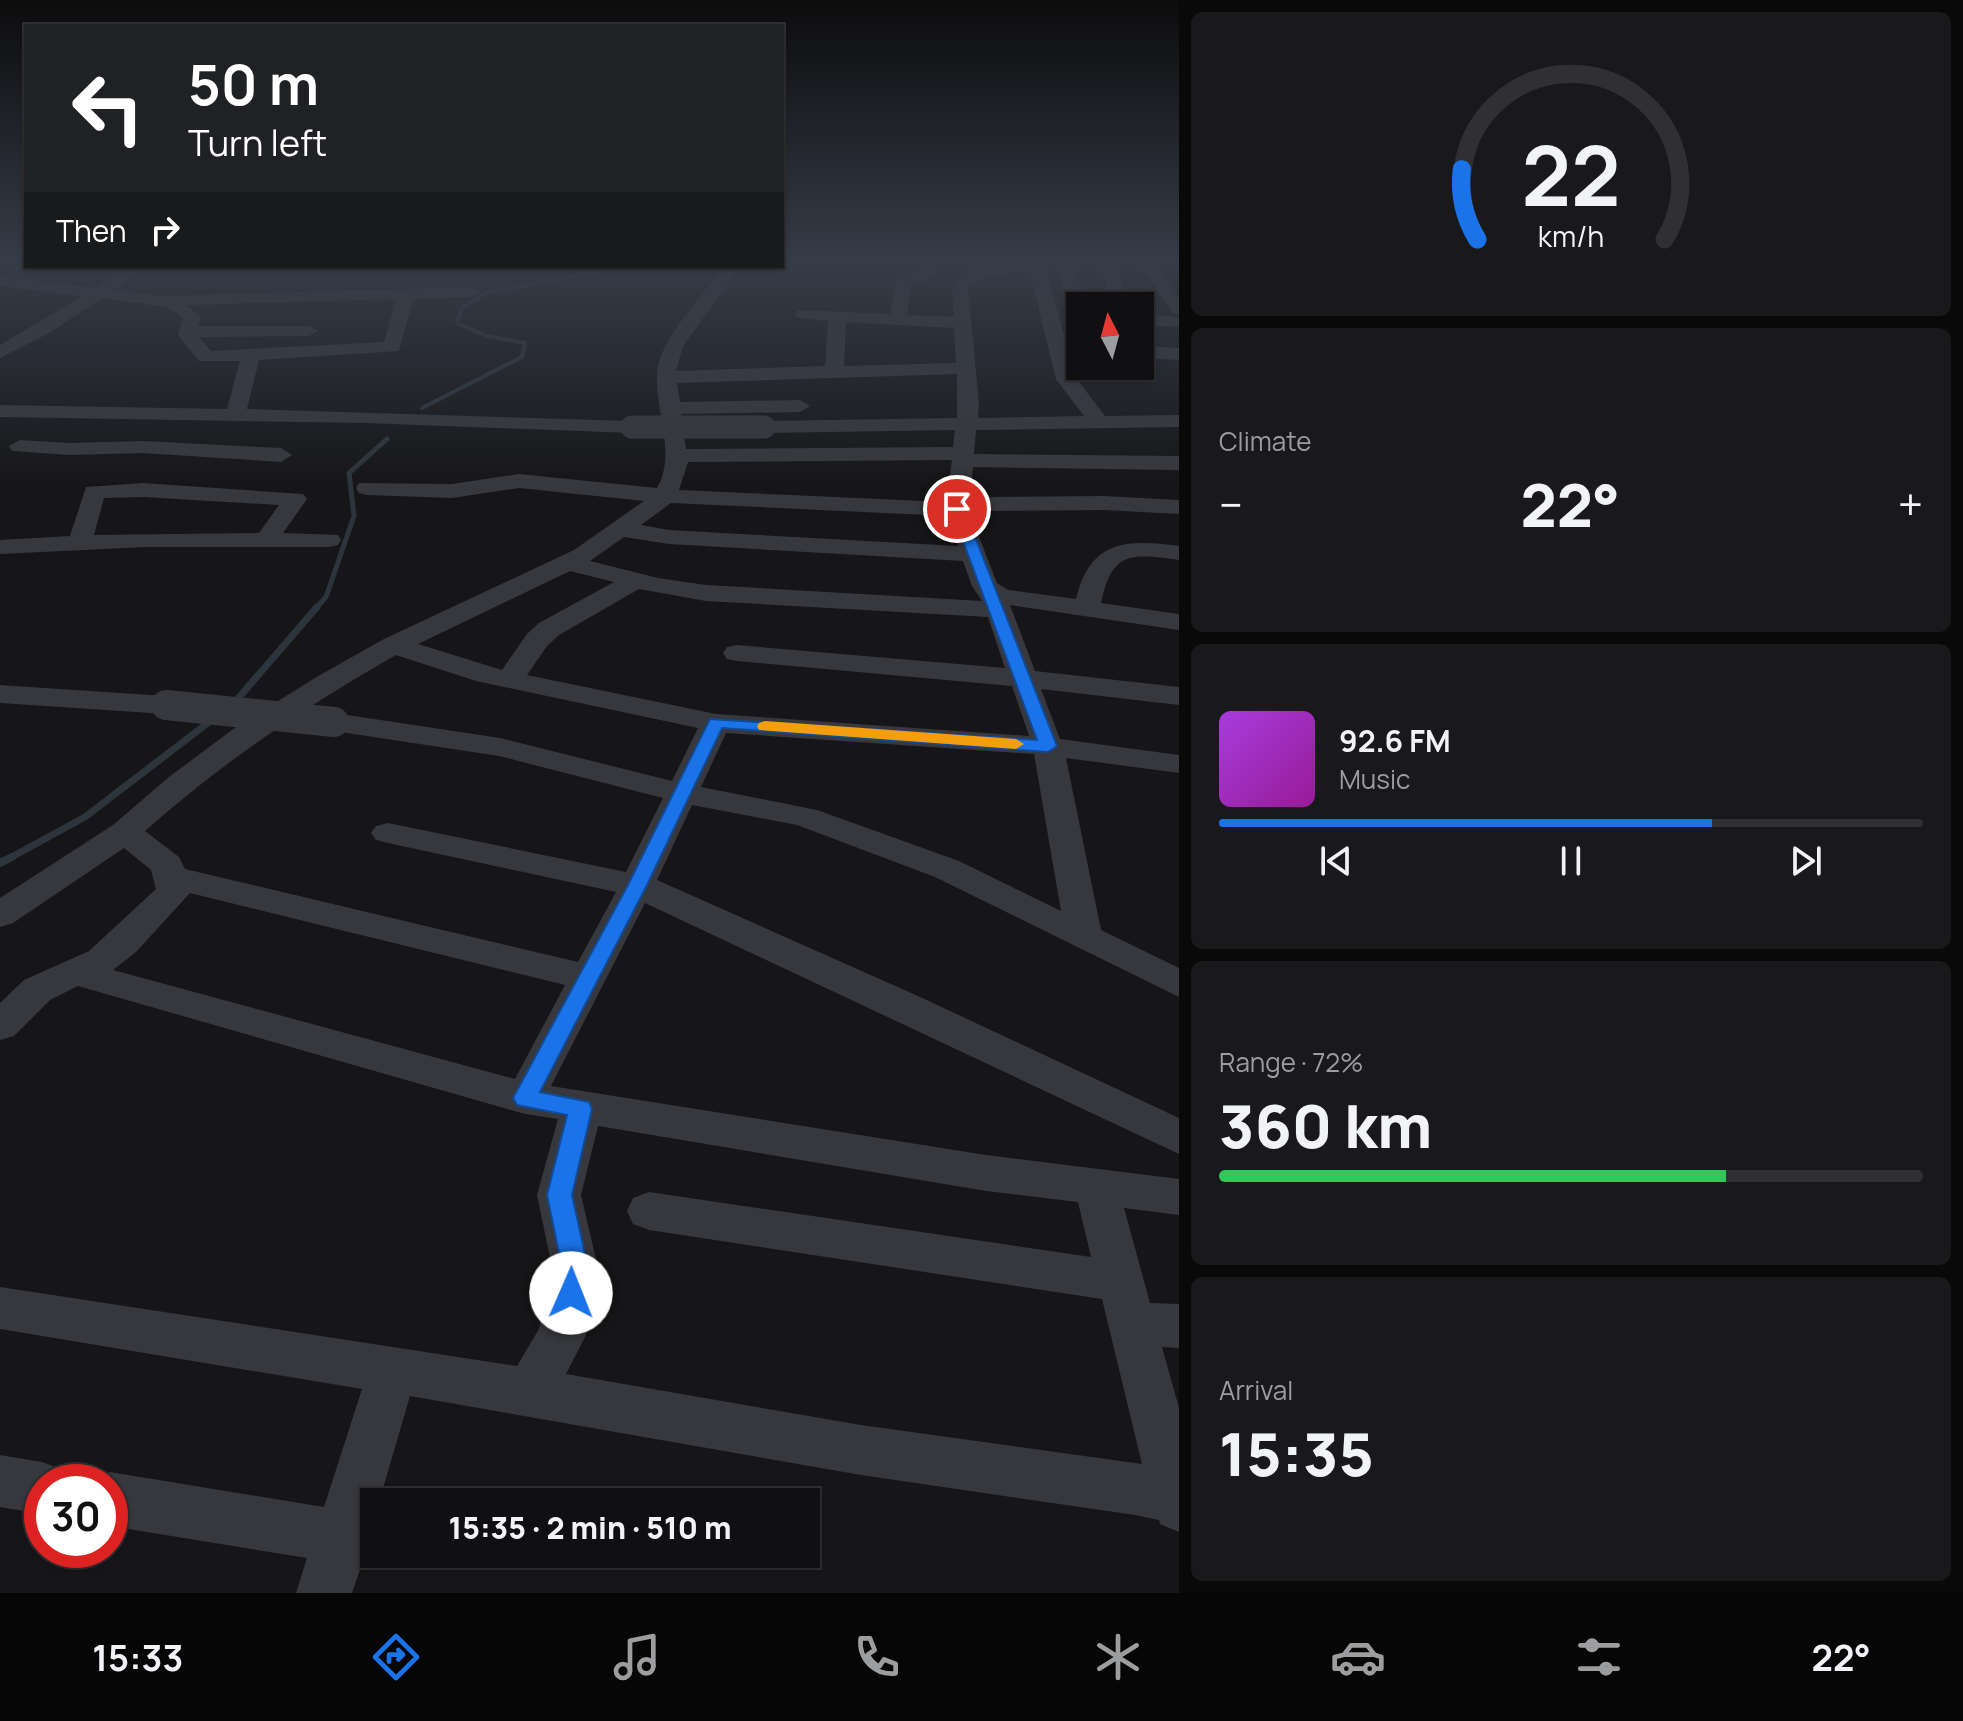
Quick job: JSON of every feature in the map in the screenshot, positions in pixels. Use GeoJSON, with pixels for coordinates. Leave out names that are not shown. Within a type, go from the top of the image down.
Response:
{"type":"FeatureCollection","features":[{"type":"Feature","properties":{"kind":"street"},"geometry":{"type":"LineString","coordinates":[[0,352],[27,337]]}},
{"type":"Feature","properties":{"kind":"street"},"geometry":{"type":"LineString","coordinates":[[190,337],[206,357],[250,362],[405,361]]}},
{"type":"Feature","properties":{"kind":"street"},"geometry":{"type":"LineString","coordinates":[[250,362],[392,347],[394,337]]}},
{"type":"Feature","properties":{"kind":"street"},"geometry":{"type":"LineString","coordinates":[[0,915],[125,832],[180,784],[247,733],[394,645],[569,563],[664,496],[672,481],[677,456],[667,377],[674,346],[680,337]]}},
{"type":"Feature","properties":{"kind":"street"},"geometry":{"type":"LineString","coordinates":[[671,408],[834,400],[826,373],[837,337]]}},
{"type":"Feature","properties":{"kind":"street"},"geometry":{"type":"LineString","coordinates":[[964,337],[966,368],[960,481],[973,554],[985,586],[995,601],[1048,746],[1084,937]]}},
{"type":"Feature","properties":{"kind":"street"},"geometry":{"type":"LineString","coordinates":[[1055,337],[1066,379],[1098,421]]}},
{"type":"Feature","properties":{"kind":"street"},"geometry":{"type":"LineString","coordinates":[[1058,347],[1066,348]]}},
{"type":"Feature","properties":{"kind":"street"},"geometry":{"type":"LineString","coordinates":[[1154,353],[1179,354]]}},
{"type":"Feature","properties":{"kind":"street"},"geometry":{"type":"LineString","coordinates":[[235,415],[250,362]]}},
{"type":"Feature","properties":{"kind":"street"},"geometry":{"type":"LineString","coordinates":[[667,377],[966,368]]}},
{"type":"Feature","properties":{"kind":"street"},"geometry":{"type":"LineString","coordinates":[[0,411],[632,427],[764,427],[963,410],[1098,421],[1179,421]]}},
{"type":"Feature","properties":{"kind":"street"},"geometry":{"type":"LineString","coordinates":[[7,450],[58,431],[70,423],[75,414]]}},
{"type":"Feature","properties":{"kind":"street"},"geometry":{"type":"LineString","coordinates":[[7,450],[156,448],[281,455]]}},
{"type":"Feature","properties":{"kind":"street"},"geometry":{"type":"LineString","coordinates":[[677,456],[960,481],[1104,503],[1179,507]]}},
{"type":"Feature","properties":{"kind":"street"},"geometry":{"type":"LineString","coordinates":[[367,488],[452,491],[519,481],[664,496],[960,481],[1179,463]]}},
{"type":"Feature","properties":{"kind":"street"},"geometry":{"type":"LineString","coordinates":[[960,481],[1131,478]]}},
{"type":"Feature","properties":{"kind":"street"},"geometry":{"type":"LineString","coordinates":[[80,543],[94,492],[143,490],[295,499],[266,540]]}},
{"type":"Feature","properties":{"kind":"street"},"geometry":{"type":"LineString","coordinates":[[1104,503],[1122,552]]}},
{"type":"Feature","properties":{"kind":"street"},"geometry":{"type":"LineString","coordinates":[[621,529],[684,538],[973,554]]}},
{"type":"Feature","properties":{"kind":"street"},"geometry":{"type":"LineString","coordinates":[[0,547],[329,540]]}},
{"type":"Feature","properties":{"kind":"street"},"geometry":{"type":"LineString","coordinates":[[1087,609],[1099,568],[1110,557],[1141,550],[1179,553]]}},
{"type":"Feature","properties":{"kind":"street"},"geometry":{"type":"LineString","coordinates":[[569,563],[706,593],[995,601],[1087,609],[1179,622]]}},
{"type":"Feature","properties":{"kind":"street"},"geometry":{"type":"LineString","coordinates":[[509,680],[537,640],[549,629],[637,580]]}},
{"type":"Feature","properties":{"kind":"street"},"geometry":{"type":"LineString","coordinates":[[394,645],[476,673],[716,723],[1048,746],[1179,764]]}},
{"type":"Feature","properties":{"kind":"street"},"geometry":{"type":"LineString","coordinates":[[737,653],[1023,678],[1179,696]]}},
{"type":"Feature","properties":{"kind":"street"},"geometry":{"type":"LineString","coordinates":[[0,694],[166,705],[334,722],[500,747],[682,793],[805,817],[867,837],[947,869],[1179,984]]}},
{"type":"Feature","properties":{"kind":"street"},"geometry":{"type":"LineString","coordinates":[[525,1098],[637,885],[716,723]]}},
{"type":"Feature","properties":{"kind":"street"},"geometry":{"type":"LineString","coordinates":[[0,1026],[37,990],[77,973],[123,943],[174,891],[167,865],[125,832]]}},
{"type":"Feature","properties":{"kind":"street"},"geometry":{"type":"LineString","coordinates":[[388,833],[637,885],[904,1006],[1179,1137]]}},
{"type":"Feature","properties":{"kind":"street"},"geometry":{"type":"LineString","coordinates":[[172,877],[589,978]]}},
{"type":"Feature","properties":{"kind":"street"},"geometry":{"type":"LineString","coordinates":[[77,973],[525,1098],[986,1173],[1179,1197]]}},
{"type":"Feature","properties":{"kind":"street"},"geometry":{"type":"LineString","coordinates":[[529,1391],[562,1335],[576,1272],[559,1195],[581,1109]]}},
{"type":"Feature","properties":{"kind":"street"},"geometry":{"type":"LineString","coordinates":[[0,1308],[529,1391],[861,1450],[1135,1489],[1178,1500],[1096,1187]]}},
{"type":"Feature","properties":{"kind":"street"},"geometry":{"type":"LineString","coordinates":[[649,1211],[1126,1303],[1179,1326]]}},
{"type":"Feature","properties":{"kind":"street"},"geometry":{"type":"LineString","coordinates":[[324,1593],[344,1537],[393,1369]]}},
{"type":"Feature","properties":{"kind":"street"},"geometry":{"type":"LineString","coordinates":[[0,1481],[24,1485]]}},
{"type":"Feature","properties":{"kind":"street"},"geometry":{"type":"LineString","coordinates":[[128,1502],[344,1537]]}},
{"type":"Feature","properties":{"kind":"waterway"},"geometry":{"type":"LineString","coordinates":[[422,408],[522,357],[525,343],[494,337]]}},
{"type":"Feature","properties":{"kind":"waterway"},"geometry":{"type":"LineString","coordinates":[[315,609],[326,597],[354,516],[349,473],[387,439]]}},
{"type":"Feature","properties":{"kind":"waterway"},"geometry":{"type":"LineString","coordinates":[[235,702],[317,607]]}},
{"type":"Feature","properties":{"kind":"waterway"},"geometry":{"type":"LineString","coordinates":[[8,859],[85,817],[213,719]]}},
{"type":"Feature","properties":{"kind":"waterway"},"geometry":{"type":"LineString","coordinates":[[8,859],[12,857]]}},
{"type":"Feature","properties":{"kind":"waterway"},"geometry":{"type":"LineString","coordinates":[[0,863],[8,859]]}},
{"type":"Feature","properties":{"kind":"slow traffic"},"geometry":{"type":"LineString","coordinates":[[765,726],[1016,744]]}},
{"type":"Feature","properties":{"kind":"route"},"geometry":{"type":"LineString","coordinates":[[571,1293],[576,1272],[559,1195],[581,1109],[525,1098],[637,885],[716,723],[1048,746],[992,593],[985,586],[957,509]]}}]}
